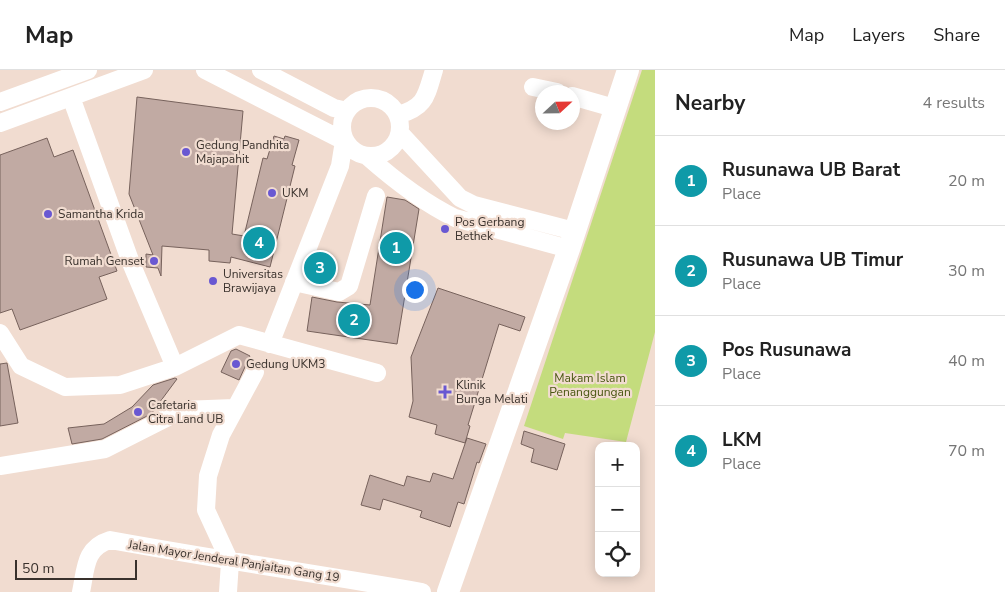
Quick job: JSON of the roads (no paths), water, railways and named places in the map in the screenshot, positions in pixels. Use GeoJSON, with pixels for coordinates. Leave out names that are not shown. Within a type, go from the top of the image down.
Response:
{"type":"FeatureCollection","features":[{"type":"Feature","properties":{"kind":"main road"},"geometry":{"type":"LineString","coordinates":[[448,592],[571,240],[628,70]]}},
{"type":"Feature","properties":{"kind":"street"},"geometry":{"type":"LineString","coordinates":[[0,102],[88,70]]}},
{"type":"Feature","properties":{"kind":"street"},"geometry":{"type":"LineString","coordinates":[[0,123],[144,70]]}},
{"type":"Feature","properties":{"kind":"street"},"geometry":{"type":"LineString","coordinates":[[205,70],[345,141],[352,149],[367,156],[386,173],[442,212],[454,218],[571,240]]}},
{"type":"Feature","properties":{"kind":"street"},"geometry":{"type":"LineString","coordinates":[[261,70],[334,108],[347,111]]}},
{"type":"Feature","properties":{"kind":"street"},"geometry":{"type":"LineString","coordinates":[[367,156],[376,156],[392,148],[399,124],[422,103],[434,70]]}},
{"type":"Feature","properties":{"kind":"street"},"geometry":{"type":"LineString","coordinates":[[71,96],[131,263],[175,367]]}},
{"type":"Feature","properties":{"kind":"street"},"geometry":{"type":"LineString","coordinates":[[270,344],[340,166],[345,141],[342,126],[347,111],[353,104],[369,98],[386,102],[399,124],[460,198],[474,205],[571,240]]}},
{"type":"Feature","properties":{"kind":"street"},"geometry":{"type":"LineString","coordinates":[[580,98],[614,108]]}},
{"type":"Feature","properties":{"kind":"street"},"geometry":{"type":"LineString","coordinates":[[294,282],[339,292],[349,286],[376,196]]}},
{"type":"Feature","properties":{"kind":"street"},"geometry":{"type":"LineString","coordinates":[[0,333],[21,366],[65,387],[120,385],[175,367],[238,335],[377,373]]}},
{"type":"Feature","properties":{"kind":"street"},"geometry":{"type":"LineString","coordinates":[[228,592],[230,562],[206,510],[208,476],[221,435],[255,372]]}},
{"type":"Feature","properties":{"kind":"street"},"geometry":{"type":"LineString","coordinates":[[0,466],[105,449],[182,410],[234,408]]}},
{"type":"Feature","properties":{"kind":"street","name":"Jalan Mayor Jenderal Panjaitan Gang 19"},"geometry":{"type":"LineString","coordinates":[[81,592],[89,554],[99,543],[110,540],[230,562],[299,571],[422,592]]}},
{"type":"Feature","properties":{"kind":"place","name":"Gedung Pandhita Majapahit"},"geometry":{"type":"Point","coordinates":[186,152]}},
{"type":"Feature","properties":{"kind":"place","name":"UKM"},"geometry":{"type":"Point","coordinates":[272,193]}},
{"type":"Feature","properties":{"kind":"place","name":"Samantha Krida"},"geometry":{"type":"Point","coordinates":[48,214]}},
{"type":"Feature","properties":{"kind":"place","name":"Pos Gerbang Bethek"},"geometry":{"type":"Point","coordinates":[445,229]}},
{"type":"Feature","properties":{"kind":"place","name":"LKM"},"geometry":{"type":"Point","coordinates":[259,243]}},
{"type":"Feature","properties":{"kind":"place","name":"Rusunawa UB Barat"},"geometry":{"type":"Point","coordinates":[396,248]}},
{"type":"Feature","properties":{"kind":"place","name":"Rumah Genset"},"geometry":{"type":"Point","coordinates":[154,261]}},
{"type":"Feature","properties":{"kind":"place","name":"Pos Rusunawa"},"geometry":{"type":"Point","coordinates":[320,268]}},
{"type":"Feature","properties":{"kind":"place","name":"Universitas Brawijaya"},"geometry":{"type":"Point","coordinates":[213,281]}},
{"type":"Feature","properties":{"kind":"place","name":"Rusunawa UB Timur"},"geometry":{"type":"Point","coordinates":[354,320]}},
{"type":"Feature","properties":{"kind":"place","name":"Gedung UKM3"},"geometry":{"type":"Point","coordinates":[236,364]}},
{"type":"Feature","properties":{"kind":"place","name":"Klinik Bunga Melati"},"geometry":{"type":"Point","coordinates":[445,392]}},
{"type":"Feature","properties":{"kind":"place","name":"Cafetaria Citra Land UB"},"geometry":{"type":"Point","coordinates":[138,412]}},
{"type":"Feature","properties":{"kind":"park label","name":"Makam Islam Penanggungan"},"geometry":{"type":"Point","coordinates":[590,385]}}]}
